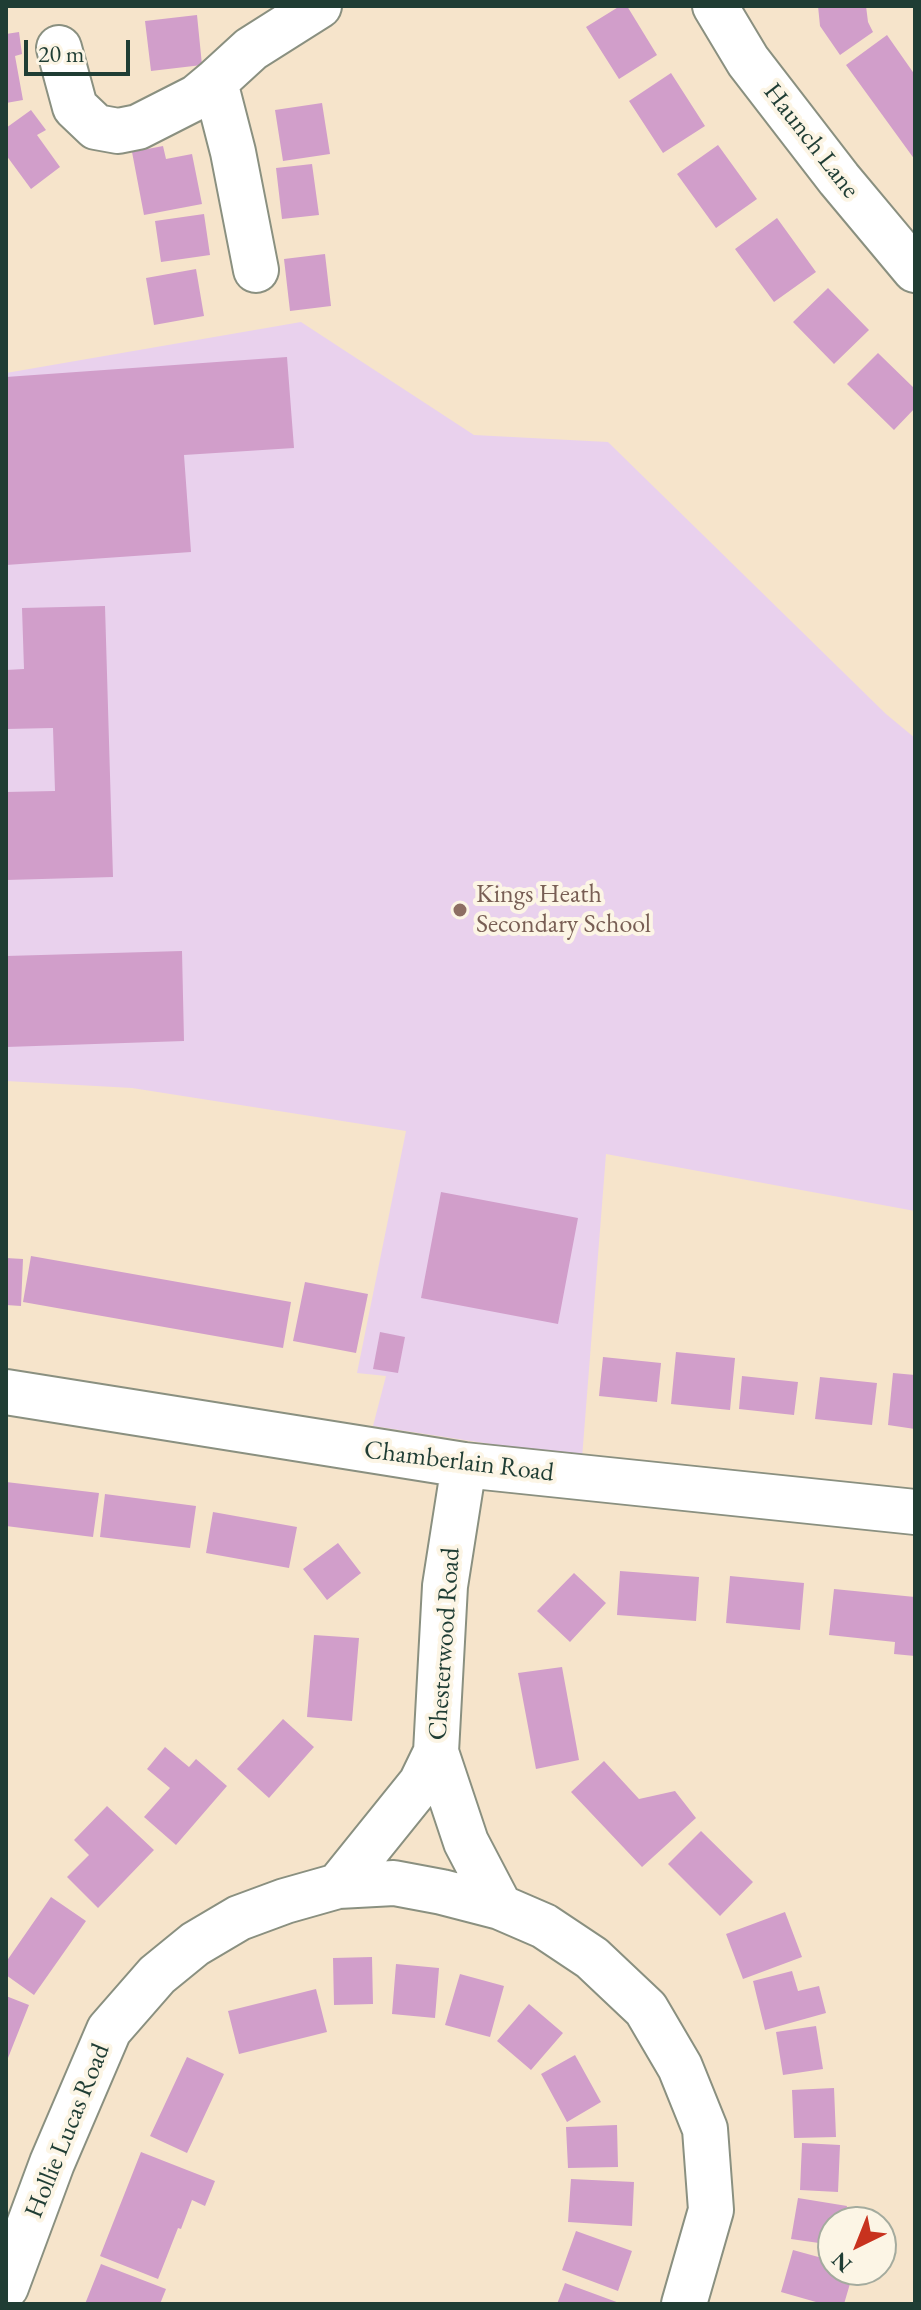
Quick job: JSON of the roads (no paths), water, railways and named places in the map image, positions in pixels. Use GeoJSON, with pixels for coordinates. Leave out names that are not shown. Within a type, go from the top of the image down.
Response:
{"type":"FeatureCollection","features":[{"type":"Feature","properties":{"kind":"street"},"geometry":{"type":"LineString","coordinates":[[59,48],[75,107],[96,127],[118,131],[138,127],[173,111],[215,82],[251,49],[319,6]]}},
{"type":"Feature","properties":{"kind":"street","name":"Haunch Lane"},"geometry":{"type":"LineString","coordinates":[[715,6],[748,61],[839,179],[915,270]]}},
{"type":"Feature","properties":{"kind":"street"},"geometry":{"type":"LineString","coordinates":[[215,82],[233,152],[256,270]]}},
{"type":"Feature","properties":{"kind":"street","name":"Chamberlain Road"},"geometry":{"type":"LineString","coordinates":[[6,1392],[464,1465],[915,1512]]}},
{"type":"Feature","properties":{"kind":"street","name":"Chesterwood Road"},"geometry":{"type":"LineString","coordinates":[[464,1465],[445,1586],[436,1752],[466,1842],[500,1907]]}},
{"type":"Feature","properties":{"kind":"street"},"geometry":{"type":"LineString","coordinates":[[338,1886],[421,1783],[436,1752]]}},
{"type":"Feature","properties":{"kind":"street"},"geometry":{"type":"LineString","coordinates":[[338,1886],[394,1883],[500,1907],[544,1926],[592,1958],[646,2009],[680,2067],[705,2129],[711,2210],[684,2304]]}},
{"type":"Feature","properties":{"kind":"street","name":"Hollie Lucas Road"},"geometry":{"type":"LineString","coordinates":[[6,2287],[52,2163],[109,2030],[157,1975],[195,1944],[239,1918],[338,1886]]}},
{"type":"Feature","properties":{"kind":"place","name":"Kings Heath Secondary School"},"geometry":{"type":"Point","coordinates":[460,910]}}]}
